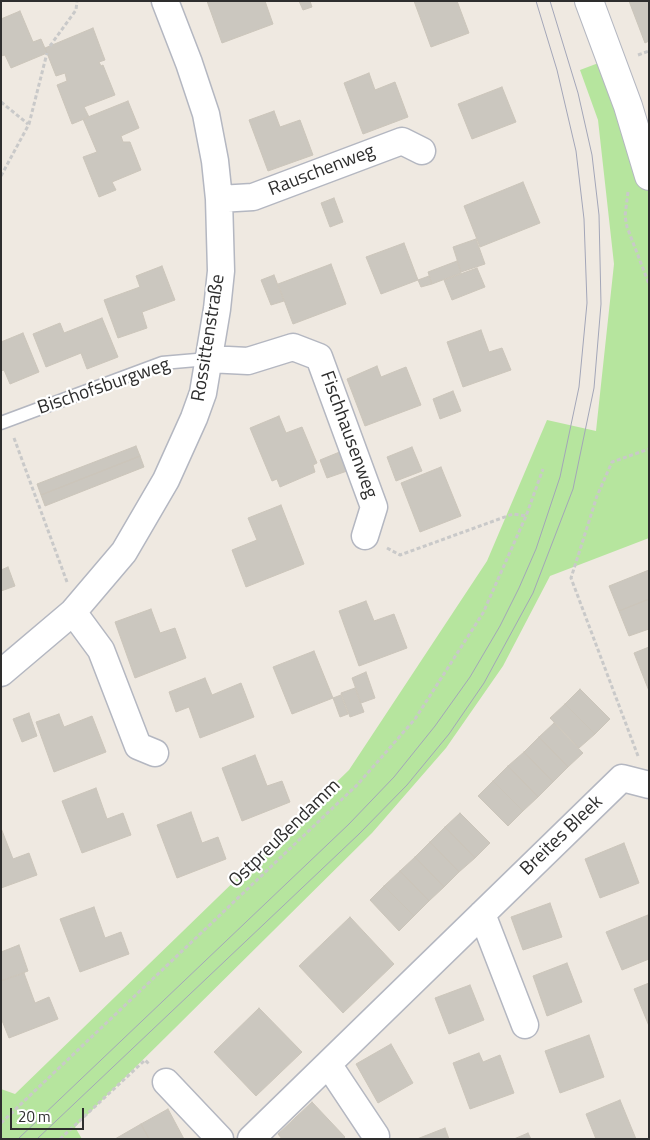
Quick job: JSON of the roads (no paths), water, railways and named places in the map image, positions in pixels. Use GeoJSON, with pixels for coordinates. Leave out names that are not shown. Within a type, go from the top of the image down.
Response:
{"type":"FeatureCollection","features":[{"type":"Feature","properties":{"kind":"street","name":"Rossittenstraße"},"geometry":{"type":"LineString","coordinates":[[1,673],[73,612],[124,552],[145,518],[194,418],[203,393],[221,271],[219,199],[215,161],[206,114],[165,1]]}},
{"type":"Feature","properties":{"kind":"street"},"geometry":{"type":"LineString","coordinates":[[589,1],[628,106],[649,176]]}},
{"type":"Feature","properties":{"kind":"street","name":"Rauschenweg"},"geometry":{"type":"LineString","coordinates":[[219,199],[252,197],[402,141],[422,151]]}},
{"type":"Feature","properties":{"kind":"street","name":"Fischhausenweg"},"geometry":{"type":"LineString","coordinates":[[208,359],[248,361],[293,347],[319,357],[374,507],[365,536]]}},
{"type":"Feature","properties":{"kind":"street"},"geometry":{"type":"LineString","coordinates":[[73,612],[101,650],[138,746],[155,753]]}},
{"type":"Feature","properties":{"kind":"street","name":"Breites Bleek"},"geometry":{"type":"LineString","coordinates":[[252,1139],[622,778],[649,785]]}},
{"type":"Feature","properties":{"kind":"street"},"geometry":{"type":"LineString","coordinates":[[482,914],[525,1025]]}},
{"type":"Feature","properties":{"kind":"street"},"geometry":{"type":"LineString","coordinates":[[328,1064],[376,1136]]}},
{"type":"Feature","properties":{"kind":"street"},"geometry":{"type":"LineString","coordinates":[[166,1082],[220,1139]]}},
{"type":"Feature","properties":{"kind":"lane","name":"Bischofsburgweg"},"geometry":{"type":"LineString","coordinates":[[4,422],[162,363],[208,359]]}},
{"type":"Feature","properties":{"kind":"tram line"},"geometry":{"type":"LineString","coordinates":[[18,1139],[349,824],[394,777],[435,726],[470,677],[500,626],[519,588],[536,549],[560,477],[579,387],[587,303],[584,219],[576,151],[557,70],[536,1]]}},
{"type":"Feature","properties":{"kind":"tram line"},"geometry":{"type":"LineString","coordinates":[[37,1139],[359,834],[407,785],[449,734],[484,683],[533,593],[573,489],[594,388],[601,304],[599,215],[592,155],[578,93],[550,1]]}}]}
